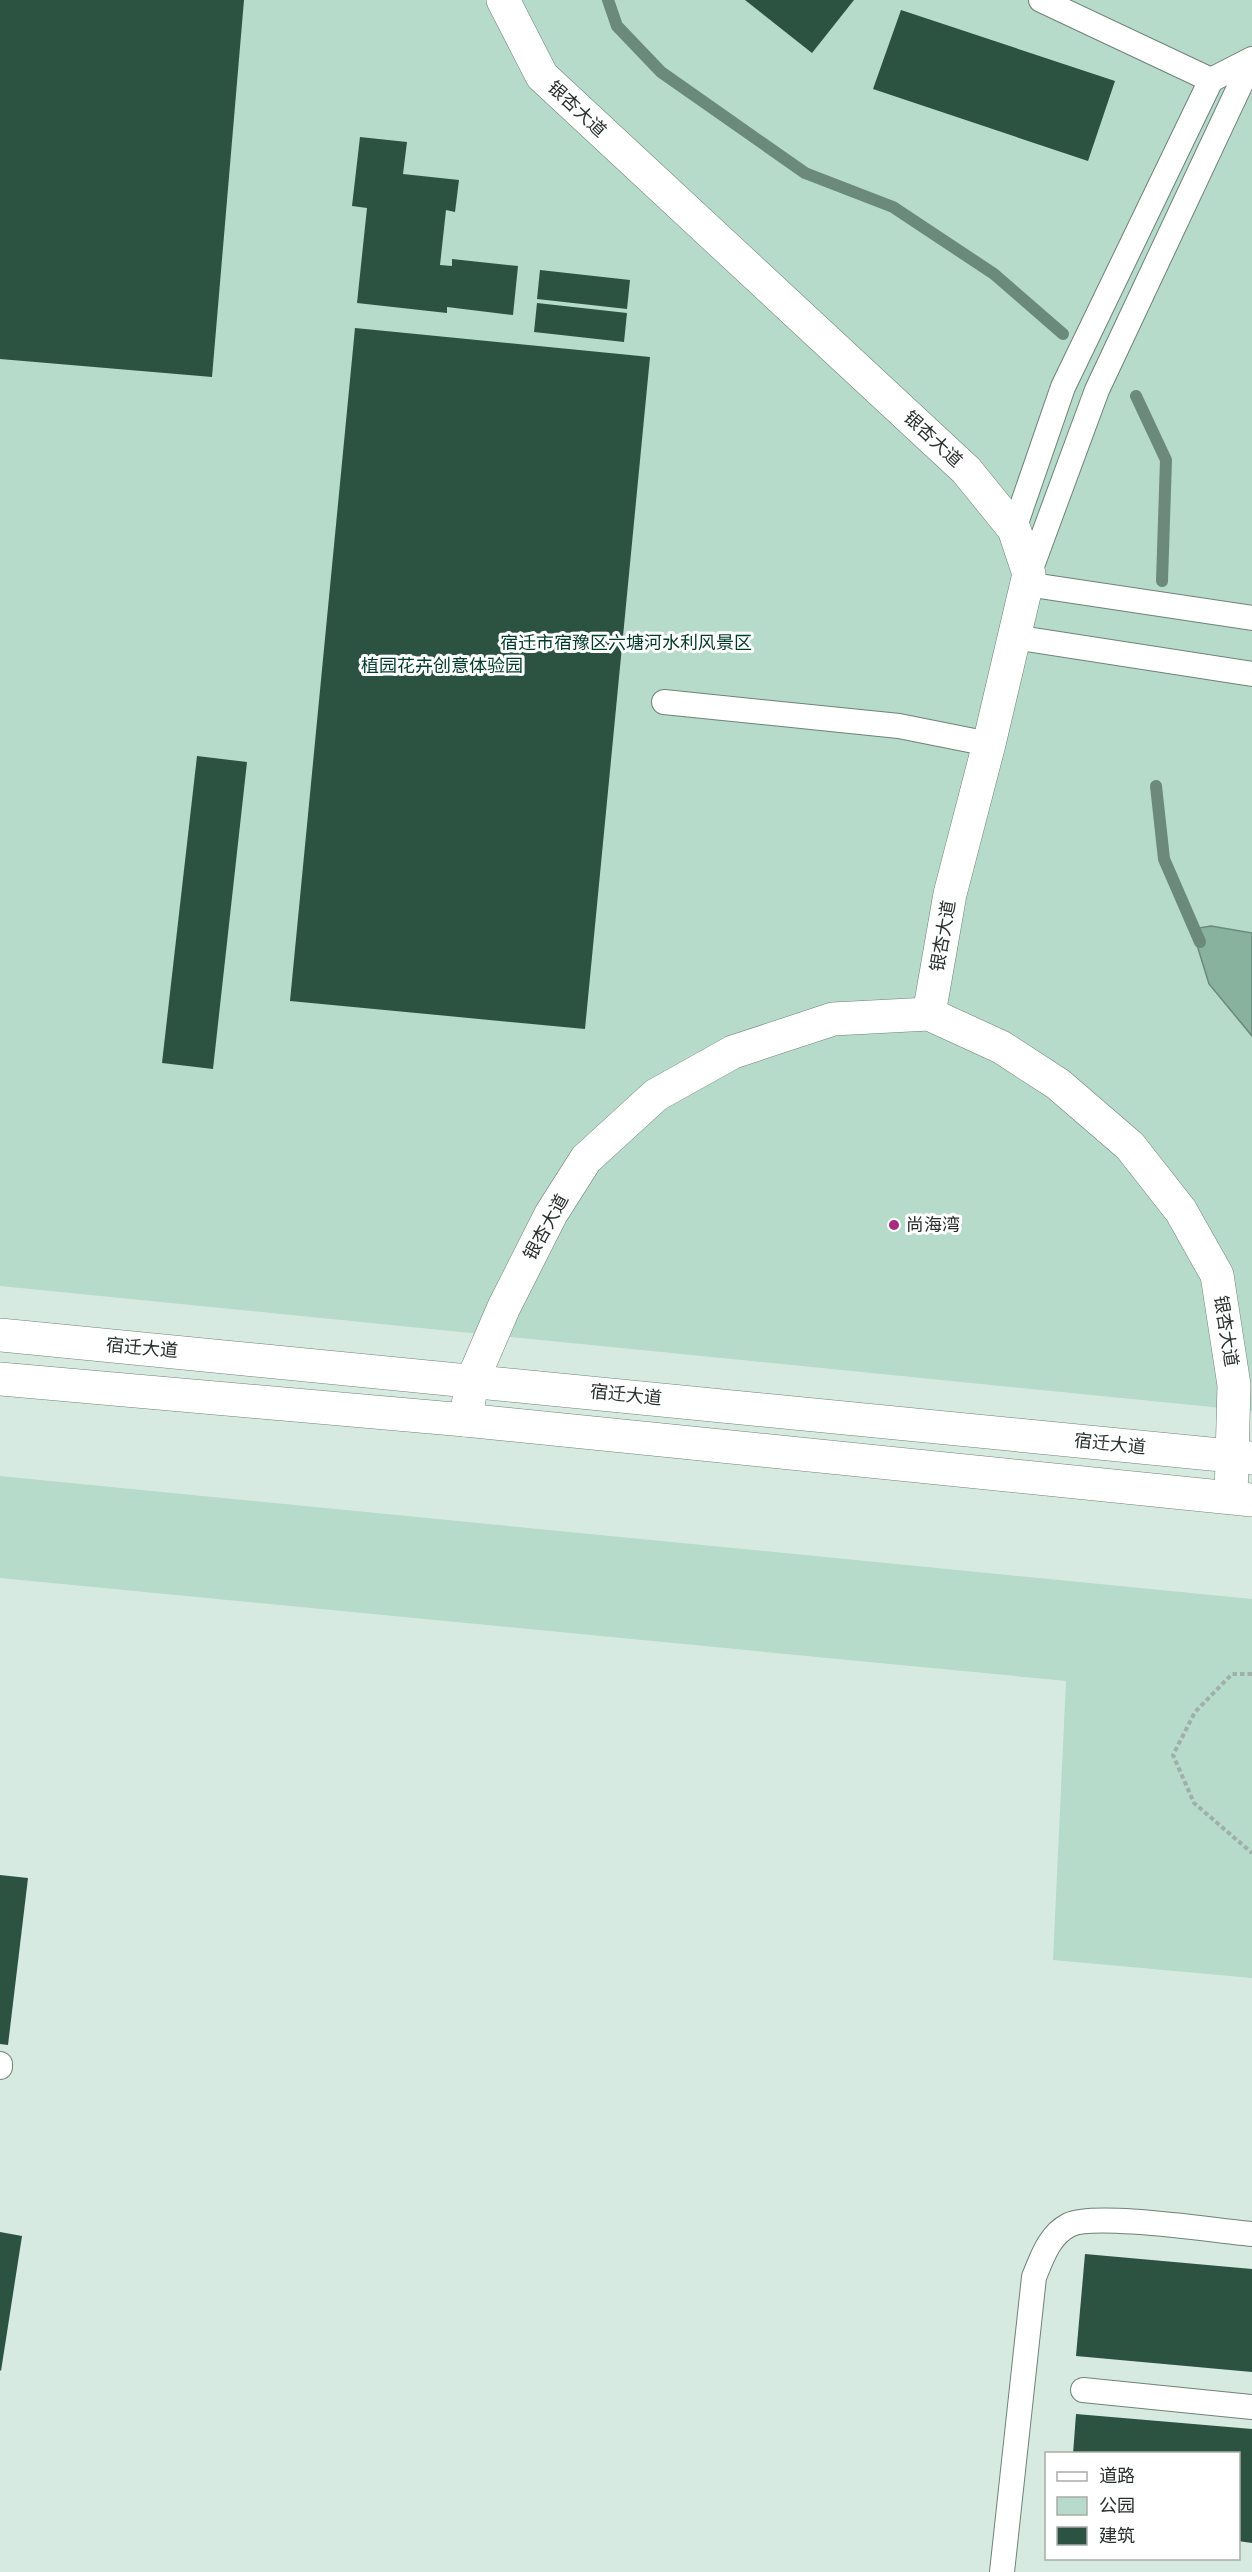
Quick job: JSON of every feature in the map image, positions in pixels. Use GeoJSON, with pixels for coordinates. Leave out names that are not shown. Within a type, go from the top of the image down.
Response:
{"type":"FeatureCollection","features":[{"type":"Feature","properties":{"kind":"street","name":"银杏大道"},"geometry":{"type":"LineString","coordinates":[[503,0],[542,76],[966,470],[1014,529],[1027,579],[989,744],[950,894],[929,1014]]}},
{"type":"Feature","properties":{"kind":"street","name":"银杏大道"},"geometry":{"type":"LineString","coordinates":[[465,1420],[473,1380],[504,1307],[551,1214],[586,1159],[656,1095],[733,1052],[833,1019],[929,1014],[1001,1047],[1058,1084],[1130,1146],[1182,1211],[1217,1275],[1234,1385],[1242,1457],[1242,1499]]}},
{"type":"Feature","properties":{"kind":"street","name":"宿迁大道"},"geometry":{"type":"LineString","coordinates":[[0,1335],[1242,1457]]}},
{"type":"Feature","properties":{"kind":"street"},"geometry":{"type":"LineString","coordinates":[[0,1379],[465,1420],[1242,1499]]}},
{"type":"Feature","properties":{"kind":"lane"},"geometry":{"type":"LineString","coordinates":[[1041,0],[1211,80]]}},
{"type":"Feature","properties":{"kind":"lane"},"geometry":{"type":"LineString","coordinates":[[1014,529],[1063,387],[1211,80],[1252,60]]}},
{"type":"Feature","properties":{"kind":"lane"},"geometry":{"type":"LineString","coordinates":[[1252,60],[1097,390],[1027,579],[1252,618]]}},
{"type":"Feature","properties":{"kind":"lane"},"geometry":{"type":"LineString","coordinates":[[1014,637],[1252,674]]}},
{"type":"Feature","properties":{"kind":"lane"},"geometry":{"type":"LineString","coordinates":[[664,702],[899,726],[989,744]]}},
{"type":"Feature","properties":{"kind":"lane"},"geometry":{"type":"LineString","coordinates":[[1002,2572],[1034,2277],[1048,2243],[1069,2225],[1104,2220],[1252,2234]]}},
{"type":"Feature","properties":{"kind":"lane"},"geometry":{"type":"LineString","coordinates":[[1083,2390],[1252,2407]]}},
{"type":"Feature","properties":{"kind":"path"},"geometry":{"type":"LineString","coordinates":[[1252,1674],[1232,1674],[1195,1712],[1173,1755],[1194,1803],[1252,1853]]}},
{"type":"Feature","properties":{"kind":"green space","name":"宿迁市宿豫区六塘河水利风景区"},"geometry":{"type":"Polygon","coordinates":[[[0,0],[1252,0],[1252,1411],[0,1286],[0,0]]]}},
{"type":"Feature","properties":{"kind":"green space"},"geometry":{"type":"Polygon","coordinates":[[[0,1476],[1252,1599],[1252,1978],[1053,1960],[1066,1681],[0,1578],[0,1476]]]}},
{"type":"Feature","properties":{"kind":"shaded area"},"geometry":{"type":"Polygon","coordinates":[[[1211,926],[1252,933],[1252,1036],[1209,984],[1192,929],[1211,926]]]}},
{"type":"Feature","properties":{"kind":"building"},"geometry":{"type":"Polygon","coordinates":[[[0,0],[244,0],[212,377],[0,359],[0,0]]]}},
{"type":"Feature","properties":{"kind":"building"},"geometry":{"type":"Polygon","coordinates":[[[745,0],[854,0],[812,53],[745,0]]]}},
{"type":"Feature","properties":{"kind":"building"},"geometry":{"type":"Polygon","coordinates":[[[901,10],[1115,81],[1088,161],[873,89],[901,10]]]}},
{"type":"Feature","properties":{"kind":"building"},"geometry":{"type":"Polygon","coordinates":[[[360,137],[407,142],[403,174],[459,180],[455,212],[446,210],[440,265],[452,266],[452,259],[518,266],[513,315],[447,307],[447,313],[357,303],[367,208],[352,206],[360,137]]]}},
{"type":"Feature","properties":{"kind":"building"},"geometry":{"type":"Polygon","coordinates":[[[540,270],[630,280],[627,309],[537,299],[540,270]]]}},
{"type":"Feature","properties":{"kind":"building"},"geometry":{"type":"Polygon","coordinates":[[[537,303],[627,313],[624,342],[534,332],[537,303]]]}},
{"type":"Feature","properties":{"kind":"building"},"geometry":{"type":"Polygon","coordinates":[[[355,328],[650,357],[585,1029],[290,1001],[355,328]]]}},
{"type":"Feature","properties":{"kind":"building"},"geometry":{"type":"Polygon","coordinates":[[[197,756],[247,762],[213,1069],[162,1063],[197,756]]]}},
{"type":"Feature","properties":{"kind":"building"},"geometry":{"type":"Polygon","coordinates":[[[0,1875],[28,1878],[8,2045],[0,2044],[0,1875]]]}},
{"type":"Feature","properties":{"kind":"building"},"geometry":{"type":"Polygon","coordinates":[[[0,2232],[22,2236],[1,2371],[0,2370],[0,2232]]]}},
{"type":"Feature","properties":{"kind":"building"},"geometry":{"type":"Polygon","coordinates":[[[1085,2254],[1252,2269],[1252,2372],[1076,2356],[1085,2254]]]}},
{"type":"Feature","properties":{"kind":"building"},"geometry":{"type":"Polygon","coordinates":[[[1076,2414],[1252,2429],[1252,2543],[1240,2541],[1240,2452],[1073,2452],[1076,2414]]]}},
{"type":"Feature","properties":{"kind":"waterway"},"geometry":{"type":"LineString","coordinates":[[608,0],[617,26],[661,72],[805,173],[893,207],[994,274],[1063,334]]}},
{"type":"Feature","properties":{"kind":"waterway"},"geometry":{"type":"LineString","coordinates":[[1136,396],[1166,460],[1162,581]]}},
{"type":"Feature","properties":{"kind":"waterway"},"geometry":{"type":"LineString","coordinates":[[1156,786],[1164,859],[1200,942]]}},
{"type":"Feature","properties":{"kind":"place","name":"尚海湾"},"geometry":{"type":"Point","coordinates":[894,1225]}},
{"type":"Feature","properties":{"kind":"park label","name":"植园花卉创意体验园"},"geometry":{"type":"Point","coordinates":[442,666]}}]}
